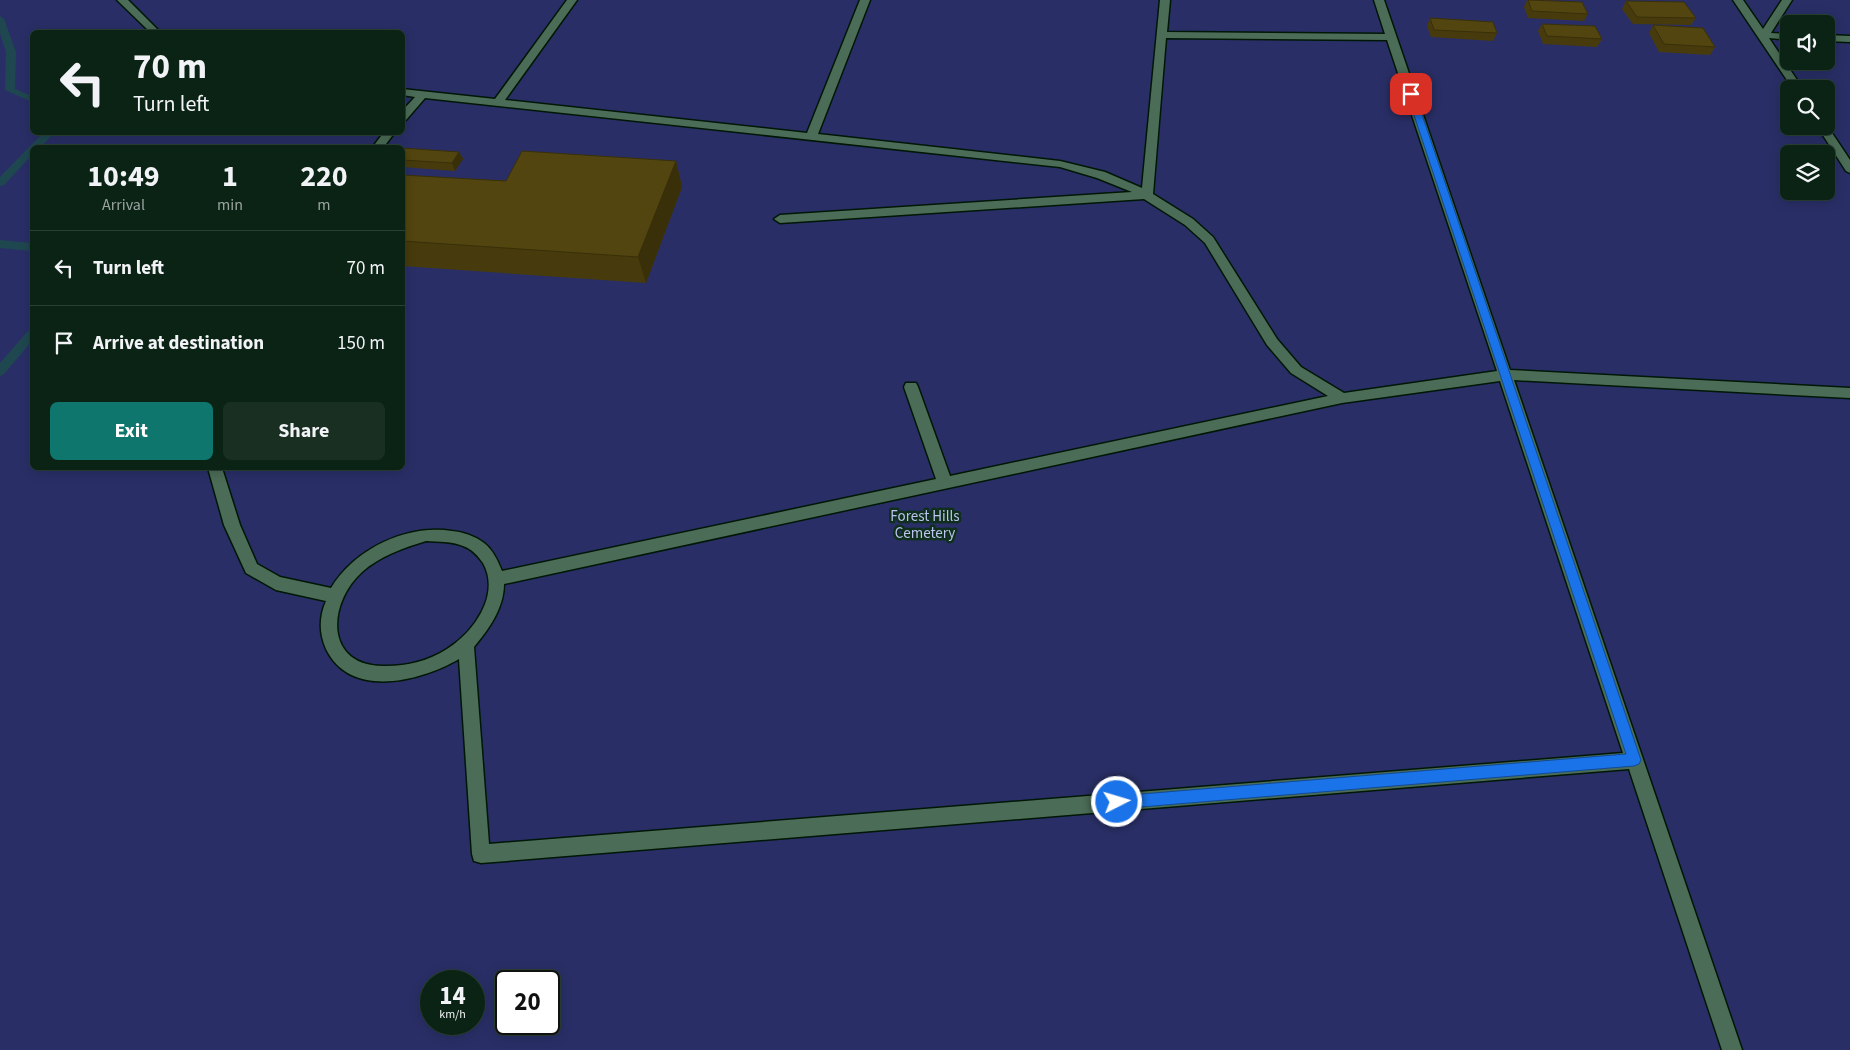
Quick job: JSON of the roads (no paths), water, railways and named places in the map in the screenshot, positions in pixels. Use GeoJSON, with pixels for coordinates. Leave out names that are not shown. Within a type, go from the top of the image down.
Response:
{"type":"FeatureCollection","features":[{"type":"Feature","properties":{"kind":"lane"},"geometry":{"type":"LineString","coordinates":[[122,0],[152,30]]}},
{"type":"Feature","properties":{"kind":"lane"},"geometry":{"type":"LineString","coordinates":[[498,102],[572,0]]}},
{"type":"Feature","properties":{"kind":"lane"},"geometry":{"type":"LineString","coordinates":[[812,137],[864,0]]}},
{"type":"Feature","properties":{"kind":"lane"},"geometry":{"type":"LineString","coordinates":[[1147,195],[1165,0]]}},
{"type":"Feature","properties":{"kind":"lane"},"geometry":{"type":"LineString","coordinates":[[1379,0],[1732,1050]]}},
{"type":"Feature","properties":{"kind":"lane"},"geometry":{"type":"LineString","coordinates":[[1738,0],[1764,35],[1792,80]]}},
{"type":"Feature","properties":{"kind":"lane"},"geometry":{"type":"LineString","coordinates":[[1764,35],[1787,0]]}},
{"type":"Feature","properties":{"kind":"lane"},"geometry":{"type":"LineString","coordinates":[[1163,34],[1392,37]]}},
{"type":"Feature","properties":{"kind":"lane"},"geometry":{"type":"LineString","coordinates":[[1764,35],[1780,36]]}},
{"type":"Feature","properties":{"kind":"lane"},"geometry":{"type":"LineString","coordinates":[[1835,38],[1850,39]]}},
{"type":"Feature","properties":{"kind":"lane"},"geometry":{"type":"LineString","coordinates":[[405,92],[1060,164],[1101,175],[1165,205],[1189,222],[1209,240],[1272,342],[1296,370],[1342,398]]}},
{"type":"Feature","properties":{"kind":"lane"},"geometry":{"type":"LineString","coordinates":[[405,115],[423,94]]}},
{"type":"Feature","properties":{"kind":"lane"},"geometry":{"type":"LineString","coordinates":[[379,145],[388,135]]}},
{"type":"Feature","properties":{"kind":"lane"},"geometry":{"type":"LineString","coordinates":[[1828,135],[1850,170]]}},
{"type":"Feature","properties":{"kind":"lane"},"geometry":{"type":"LineString","coordinates":[[780,219],[1147,195]]}},
{"type":"Feature","properties":{"kind":"lane"},"geometry":{"type":"LineString","coordinates":[[497,580],[1342,398],[1505,375],[1850,394]]}},
{"type":"Feature","properties":{"kind":"lane"},"geometry":{"type":"LineString","coordinates":[[910,387],[945,483]]}},
{"type":"Feature","properties":{"kind":"lane"},"geometry":{"type":"LineString","coordinates":[[216,470],[232,525],[251,568],[276,583],[335,596]]}},
{"type":"Feature","properties":{"kind":"lane"},"geometry":{"type":"LineString","coordinates":[[426,535],[452,537],[474,544],[490,559],[497,580],[495,601],[484,624],[466,645],[442,662],[414,672],[386,675],[360,670],[341,658],[330,640],[328,619],[335,596],[350,574],[372,555],[398,542],[426,535]]}},
{"type":"Feature","properties":{"kind":"lane"},"geometry":{"type":"LineString","coordinates":[[466,645],[481,854],[1634,760]]}},
{"type":"Feature","properties":{"kind":"waterway"},"geometry":{"type":"LineString","coordinates":[[0,19],[11,52],[10,90],[30,98]]}},
{"type":"Feature","properties":{"kind":"waterway"},"geometry":{"type":"LineString","coordinates":[[37,145],[47,135]]}},
{"type":"Feature","properties":{"kind":"waterway"},"geometry":{"type":"LineString","coordinates":[[0,183],[30,151]]}},
{"type":"Feature","properties":{"kind":"waterway"},"geometry":{"type":"LineString","coordinates":[[0,244],[30,247]]}},
{"type":"Feature","properties":{"kind":"waterway"},"geometry":{"type":"LineString","coordinates":[[0,371],[30,336]]}},
{"type":"Feature","properties":{"kind":"park label","name":"Forest Hills Cemetery"},"geometry":{"type":"Point","coordinates":[925,524]}}]}
